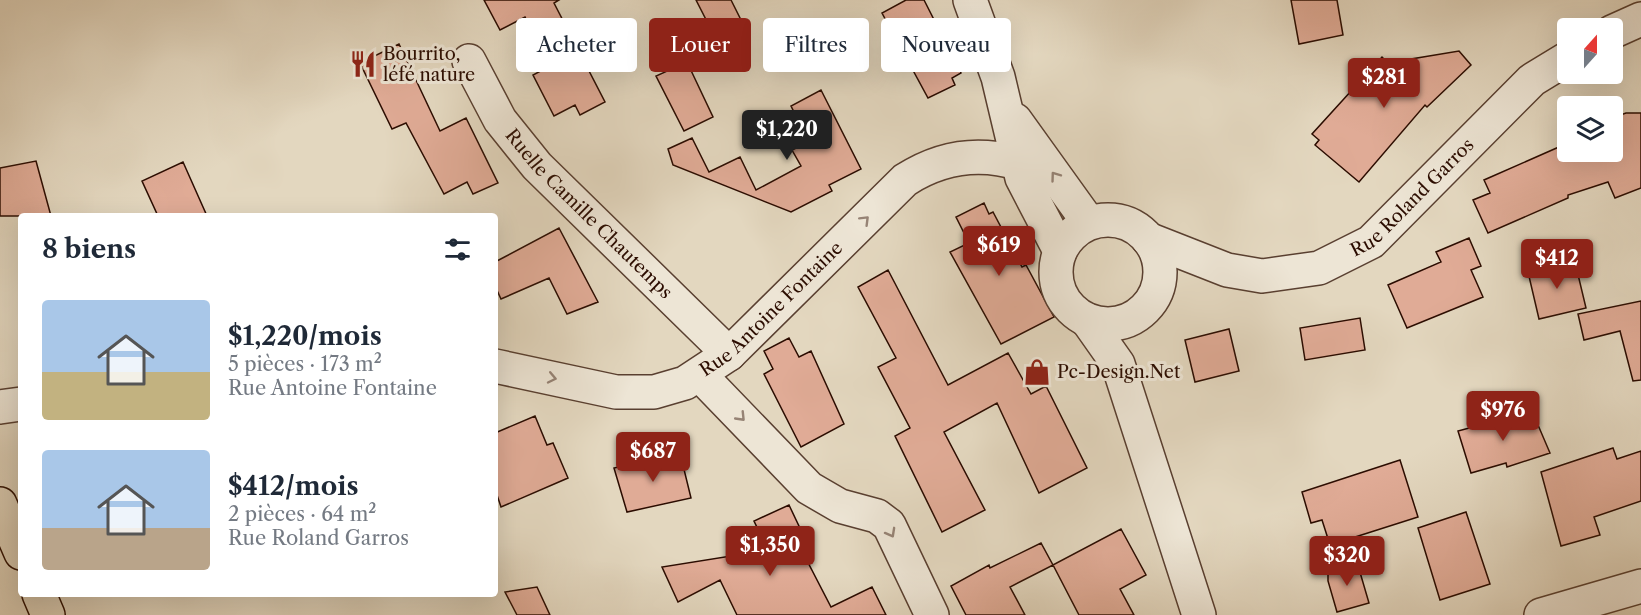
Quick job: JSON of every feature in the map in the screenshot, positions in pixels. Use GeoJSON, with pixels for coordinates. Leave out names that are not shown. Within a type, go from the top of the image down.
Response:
{"type":"FeatureCollection","features":[{"type":"Feature","properties":{"kind":"main road"},"geometry":{"type":"LineString","coordinates":[[0,504],[18,546]]}},
{"type":"Feature","properties":{"kind":"main road"},"geometry":{"type":"LineString","coordinates":[[40,597],[48,615]]}},
{"type":"Feature","properties":{"kind":"street"},"geometry":{"type":"LineString","coordinates":[[970,0],[1007,109],[1022,178],[1059,251]]}},
{"type":"Feature","properties":{"kind":"street"},"geometry":{"type":"LineString","coordinates":[[1623,27],[1641,19]]}},
{"type":"Feature","properties":{"kind":"street","name":"Ruelle Camille Chautemps"},"geometry":{"type":"LineString","coordinates":[[468,61],[500,120],[537,166],[729,354]]}},
{"type":"Feature","properties":{"kind":"street","name":"Rue Roland Garros"},"geometry":{"type":"LineString","coordinates":[[1148,239],[1227,270],[1262,276],[1320,268],[1371,242],[1533,80],[1557,65]]}},
{"type":"Feature","properties":{"kind":"street"},"geometry":{"type":"LineString","coordinates":[[1007,109],[1089,223]]}},
{"type":"Feature","properties":{"kind":"street","name":"Rue Antoine Fontaine"},"geometry":{"type":"LineString","coordinates":[[498,367],[616,392],[654,392],[700,375],[729,354],[905,180],[926,167],[949,159],[1000,159],[1020,164]]}},
{"type":"Feature","properties":{"kind":"street"},"geometry":{"type":"LineString","coordinates":[[1087,320],[1111,324],[1123,322],[1147,307],[1159,282],[1160,267],[1148,239],[1134,227],[1117,221],[1089,223],[1067,239],[1059,251],[1055,267],[1056,284],[1063,299],[1073,311],[1087,320],[1118,364],[1199,615]]}},
{"type":"Feature","properties":{"kind":"street","name":"Rue Roland Garros"},"geometry":{"type":"LineString","coordinates":[[1159,282],[1227,270]]}},
{"type":"Feature","properties":{"kind":"street"},"geometry":{"type":"LineString","coordinates":[[1118,364],[1123,322]]}},
{"type":"Feature","properties":{"kind":"street"},"geometry":{"type":"LineString","coordinates":[[700,375],[809,488],[840,506],[877,516],[889,525],[932,615]]}},
{"type":"Feature","properties":{"kind":"street"},"geometry":{"type":"LineString","coordinates":[[0,407],[18,404]]}},
{"type":"Feature","properties":{"kind":"street"},"geometry":{"type":"LineString","coordinates":[[1541,615],[1607,606],[1641,586]]}},
{"type":"Feature","properties":{"kind":"building"},"geometry":{"type":"Polygon","coordinates":[[[484,0],[559,0],[554,3],[562,18],[516,18],[516,22],[500,30],[484,0]]]}},
{"type":"Feature","properties":{"kind":"building"},"geometry":{"type":"Polygon","coordinates":[[[696,0],[731,0],[740,18],[705,18],[696,0]]]}},
{"type":"Feature","properties":{"kind":"building"},"geometry":{"type":"Polygon","coordinates":[[[906,0],[924,0],[933,18],[885,18],[882,13],[906,0]]]}},
{"type":"Feature","properties":{"kind":"building"},"geometry":{"type":"Polygon","coordinates":[[[1291,0],[1337,0],[1343,35],[1299,44],[1291,0]]]}},
{"type":"Feature","properties":{"kind":"building"},"geometry":{"type":"Polygon","coordinates":[[[399,44],[440,131],[466,118],[498,183],[473,194],[467,182],[444,194],[406,123],[392,129],[360,63],[399,44]]]}},
{"type":"Feature","properties":{"kind":"building"},"geometry":{"type":"Polygon","coordinates":[[[1459,51],[1471,65],[1427,107],[1425,105],[1359,182],[1315,145],[1319,140],[1312,134],[1382,57],[1397,72],[1411,59],[1459,51]]]}},
{"type":"Feature","properties":{"kind":"building"},"geometry":{"type":"Polygon","coordinates":[[[539,72],[590,72],[605,102],[580,115],[575,105],[554,116],[533,75],[539,72]]]}},
{"type":"Feature","properties":{"kind":"building"},"geometry":{"type":"Polygon","coordinates":[[[665,72],[692,72],[713,117],[684,131],[656,76],[665,72]]]}},
{"type":"Feature","properties":{"kind":"building"},"geometry":{"type":"Polygon","coordinates":[[[914,72],[960,72],[952,78],[955,85],[928,98],[914,72]]]}},
{"type":"Feature","properties":{"kind":"building"},"geometry":{"type":"Polygon","coordinates":[[[821,90],[861,169],[829,185],[832,191],[791,212],[673,165],[668,149],[692,138],[709,172],[740,157],[756,190],[801,166],[792,150],[809,142],[791,106],[821,90]]]}},
{"type":"Feature","properties":{"kind":"building"},"geometry":{"type":"Polygon","coordinates":[[[1641,113],[1641,188],[1615,198],[1608,182],[1568,195],[1568,198],[1488,233],[1473,200],[1490,193],[1484,180],[1557,148],[1557,162],[1623,162],[1623,114],[1641,113]]]}},
{"type":"Feature","properties":{"kind":"building"},"geometry":{"type":"Polygon","coordinates":[[[36,161],[50,213],[18,213],[18,216],[0,216],[0,168],[36,161]]]}},
{"type":"Feature","properties":{"kind":"building"},"geometry":{"type":"Polygon","coordinates":[[[183,162],[206,213],[157,213],[142,181],[183,162]]]}},
{"type":"Feature","properties":{"kind":"building"},"geometry":{"type":"Polygon","coordinates":[[[984,203],[989,214],[993,212],[1022,267],[1026,265],[1054,317],[1001,344],[950,252],[969,243],[956,217],[984,203]]]}},
{"type":"Feature","properties":{"kind":"building"},"geometry":{"type":"Polygon","coordinates":[[[559,228],[598,302],[567,314],[549,278],[501,299],[498,292],[498,260],[559,228]]]}},
{"type":"Feature","properties":{"kind":"building"},"geometry":{"type":"Polygon","coordinates":[[[1469,238],[1481,266],[1471,270],[1483,297],[1407,328],[1388,285],[1441,262],[1436,252],[1469,238]]]}},
{"type":"Feature","properties":{"kind":"building"},"geometry":{"type":"Polygon","coordinates":[[[1575,262],[1586,308],[1539,319],[1528,272],[1575,262]]]}},
{"type":"Feature","properties":{"kind":"building"},"geometry":{"type":"Polygon","coordinates":[[[888,270],[948,385],[1008,353],[1031,394],[1046,386],[1087,468],[1039,493],[997,403],[944,432],[985,510],[942,532],[895,436],[910,428],[878,367],[896,358],[858,287],[888,270]]]}},
{"type":"Feature","properties":{"kind":"building"},"geometry":{"type":"Polygon","coordinates":[[[1641,301],[1641,380],[1633,381],[1620,331],[1584,340],[1578,314],[1641,301]]]}},
{"type":"Feature","properties":{"kind":"building"},"geometry":{"type":"Polygon","coordinates":[[[1360,318],[1365,350],[1305,360],[1300,328],[1360,318]]]}},
{"type":"Feature","properties":{"kind":"building"},"geometry":{"type":"Polygon","coordinates":[[[1229,329],[1239,371],[1195,382],[1185,340],[1229,329]]]}},
{"type":"Feature","properties":{"kind":"building"},"geometry":{"type":"Polygon","coordinates":[[[789,338],[799,357],[811,351],[844,424],[801,447],[764,374],[773,369],[764,351],[789,338]]]}},
{"type":"Feature","properties":{"kind":"building"},"geometry":{"type":"Polygon","coordinates":[[[1532,411],[1550,453],[1507,467],[1506,463],[1471,473],[1458,431],[1532,411]]]}},
{"type":"Feature","properties":{"kind":"building"},"geometry":{"type":"Polygon","coordinates":[[[535,416],[547,445],[553,443],[568,478],[501,507],[498,498],[498,432],[535,416]]]}},
{"type":"Feature","properties":{"kind":"building"},"geometry":{"type":"Polygon","coordinates":[[[1613,448],[1617,459],[1641,451],[1641,501],[1594,517],[1600,535],[1561,546],[1541,472],[1613,448]]]}},
{"type":"Feature","properties":{"kind":"building"},"geometry":{"type":"Polygon","coordinates":[[[680,453],[691,498],[627,512],[614,468],[680,453]]]}},
{"type":"Feature","properties":{"kind":"building"},"geometry":{"type":"Polygon","coordinates":[[[1400,460],[1418,517],[1330,545],[1322,520],[1311,523],[1302,492],[1400,460]]]}},
{"type":"Feature","properties":{"kind":"building"},"geometry":{"type":"Polygon","coordinates":[[[789,505],[807,543],[800,547],[831,607],[872,587],[886,615],[737,615],[720,580],[678,602],[662,567],[768,550],[754,521],[789,505]]]}},
{"type":"Feature","properties":{"kind":"building"},"geometry":{"type":"Polygon","coordinates":[[[1466,512],[1490,584],[1440,600],[1418,528],[1466,512]]]}},
{"type":"Feature","properties":{"kind":"building"},"geometry":{"type":"Polygon","coordinates":[[[1121,529],[1146,575],[1120,589],[1134,615],[1079,615],[1053,565],[1121,529]]]}},
{"type":"Feature","properties":{"kind":"building"},"geometry":{"type":"Polygon","coordinates":[[[1041,543],[1053,565],[1010,587],[1025,615],[966,615],[951,586],[989,565],[990,568],[1041,543]]]}},
{"type":"Feature","properties":{"kind":"building"},"geometry":{"type":"Polygon","coordinates":[[[1357,562],[1369,603],[1337,612],[1328,581],[1328,571],[1357,562]]]}},
{"type":"Feature","properties":{"kind":"building"},"geometry":{"type":"Polygon","coordinates":[[[537,587],[550,615],[517,615],[505,592],[537,587]]]}},
{"type":"Feature","properties":{"kind":"place","name":"Bourrito, léfé nature"},"geometry":{"type":"Point","coordinates":[363,64]}},
{"type":"Feature","properties":{"kind":"place","name":"Pc-Design.Net"},"geometry":{"type":"Point","coordinates":[1037,372]}}]}
